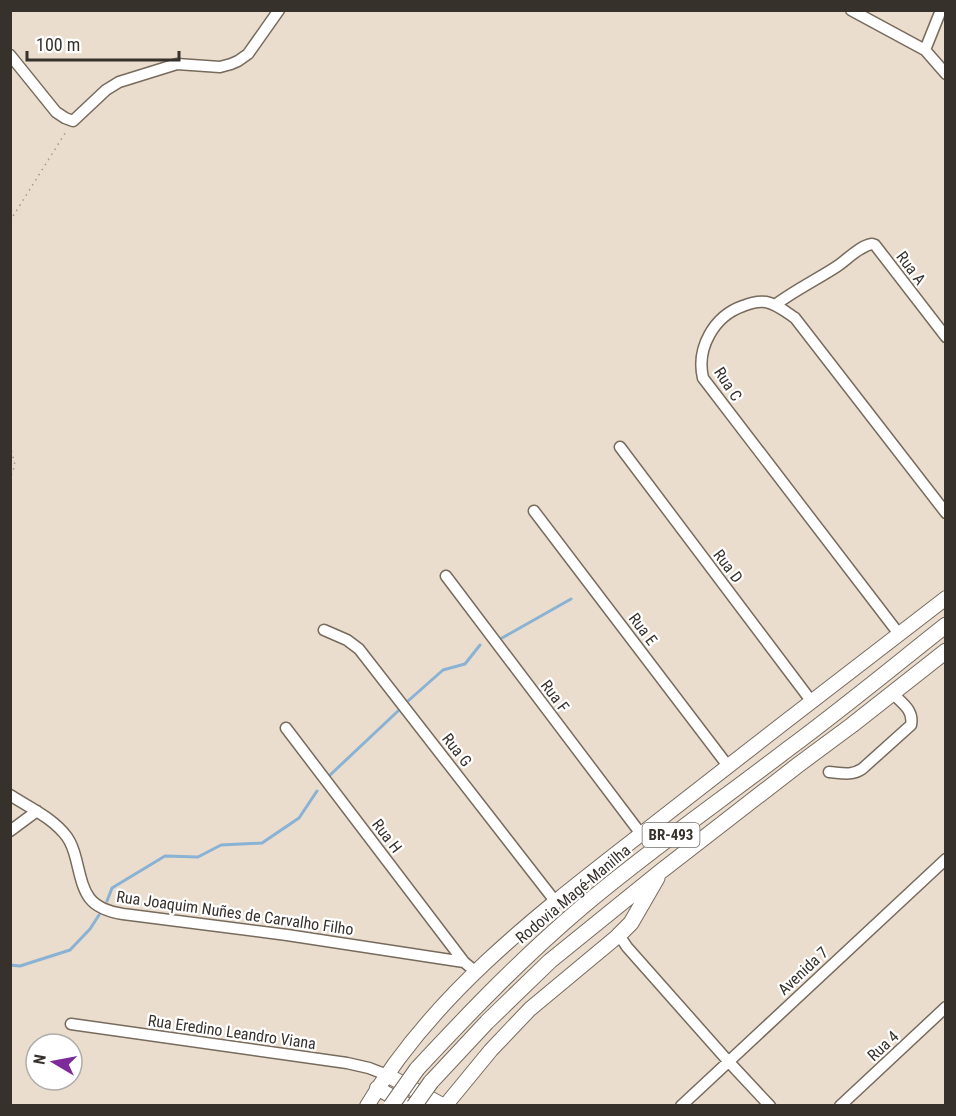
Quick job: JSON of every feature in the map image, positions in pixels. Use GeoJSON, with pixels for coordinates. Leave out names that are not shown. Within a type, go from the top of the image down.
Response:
{"type":"FeatureCollection","features":[{"type":"Feature","properties":{"kind":"highway","name":"Rodovia Magé-Manilha"},"geometry":{"type":"LineString","coordinates":[[391,1106],[417,1069],[473,1009],[583,906],[669,837],[787,750],[945,625]]}},
{"type":"Feature","properties":{"kind":"highway","name":"BR-493"},"geometry":{"type":"LineString","coordinates":[[414,1106],[431,1082],[487,1022],[550,961],[660,872],[892,693],[943,658]]}},
{"type":"Feature","properties":{"kind":"highway"},"geometry":{"type":"LineString","coordinates":[[619,935],[631,923],[660,872]]}},
{"type":"Feature","properties":{"kind":"main road"},"geometry":{"type":"LineString","coordinates":[[367,1106],[377,1088],[430,1019],[476,972],[555,901],[945,598]]}},
{"type":"Feature","properties":{"kind":"main road"},"geometry":{"type":"LineString","coordinates":[[387,1075],[445,1106],[491,1050],[530,1009],[619,935]]}},
{"type":"Feature","properties":{"kind":"main road"},"geometry":{"type":"LineString","coordinates":[[377,1088],[409,1106]]}},
{"type":"Feature","properties":{"kind":"street"},"geometry":{"type":"LineString","coordinates":[[10,55],[56,112],[73,121],[106,90],[119,82],[177,64],[220,67],[238,61],[254,47],[279,10]]}},
{"type":"Feature","properties":{"kind":"street"},"geometry":{"type":"LineString","coordinates":[[850,10],[925,50],[945,74]]}},
{"type":"Feature","properties":{"kind":"street"},"geometry":{"type":"LineString","coordinates":[[925,50],[941,10]]}},
{"type":"Feature","properties":{"kind":"street","name":"Rua A"},"geometry":{"type":"LineString","coordinates":[[775,305],[835,268],[862,248],[869,244],[875,245],[945,337]]}},
{"type":"Feature","properties":{"kind":"street","name":"Rua C"},"geometry":{"type":"LineString","coordinates":[[775,305],[766,302],[746,305],[724,315],[717,322],[703,349],[701,369],[703,378],[898,634]]}},
{"type":"Feature","properties":{"kind":"street"},"geometry":{"type":"LineString","coordinates":[[775,305],[795,318],[806,331],[945,513]]}},
{"type":"Feature","properties":{"kind":"street","name":"Rua D"},"geometry":{"type":"LineString","coordinates":[[620,447],[812,702]]}},
{"type":"Feature","properties":{"kind":"street","name":"Rua E"},"geometry":{"type":"LineString","coordinates":[[534,511],[728,766]]}},
{"type":"Feature","properties":{"kind":"street","name":"Rua F"},"geometry":{"type":"LineString","coordinates":[[446,576],[640,834]]}},
{"type":"Feature","properties":{"kind":"street","name":"Rua G"},"geometry":{"type":"LineString","coordinates":[[324,630],[347,640],[359,649],[555,901]]}},
{"type":"Feature","properties":{"kind":"street"},"geometry":{"type":"LineString","coordinates":[[829,772],[856,773],[875,759],[911,725],[912,718],[909,710],[892,693]]}},
{"type":"Feature","properties":{"kind":"street","name":"Rua H"},"geometry":{"type":"LineString","coordinates":[[286,728],[464,962]]}},
{"type":"Feature","properties":{"kind":"street","name":"Rua Joaquim Nuñes de Carvalho Filho"},"geometry":{"type":"LineString","coordinates":[[10,795],[52,821],[67,836],[88,898],[106,911],[464,962]]}},
{"type":"Feature","properties":{"kind":"street"},"geometry":{"type":"LineString","coordinates":[[10,831],[37,811]]}},
{"type":"Feature","properties":{"kind":"street","name":"Avenida 7"},"geometry":{"type":"LineString","coordinates":[[681,1106],[945,859]]}},
{"type":"Feature","properties":{"kind":"street"},"geometry":{"type":"LineString","coordinates":[[619,935],[627,947],[770,1106]]}},
{"type":"Feature","properties":{"kind":"street"},"geometry":{"type":"LineString","coordinates":[[464,962],[476,972]]}},
{"type":"Feature","properties":{"kind":"street","name":"Rua 4"},"geometry":{"type":"LineString","coordinates":[[840,1106],[945,1007]]}},
{"type":"Feature","properties":{"kind":"street","name":"Rua Eredino Leandro Viana"},"geometry":{"type":"LineString","coordinates":[[72,1024],[346,1063],[387,1075]]}},
{"type":"Feature","properties":{"kind":"path"},"geometry":{"type":"LineString","coordinates":[[10,221],[73,121]]}},
{"type":"Feature","properties":{"kind":"path"},"geometry":{"type":"LineString","coordinates":[[10,445],[15,465],[11,476]]}},
{"type":"Feature","properties":{"kind":"waterway"},"geometry":{"type":"LineString","coordinates":[[502,638],[571,599]]}},
{"type":"Feature","properties":{"kind":"waterway"},"geometry":{"type":"LineString","coordinates":[[408,701],[443,670],[465,664],[480,645]]}},
{"type":"Feature","properties":{"kind":"waterway"},"geometry":{"type":"LineString","coordinates":[[329,776],[398,711]]}},
{"type":"Feature","properties":{"kind":"waterway"},"geometry":{"type":"LineString","coordinates":[[107,901],[112,888],[165,856],[198,857],[221,845],[262,843],[299,818],[317,791]]}},
{"type":"Feature","properties":{"kind":"waterway"},"geometry":{"type":"LineString","coordinates":[[10,965],[20,966],[70,950],[90,929],[99,915]]}}]}
